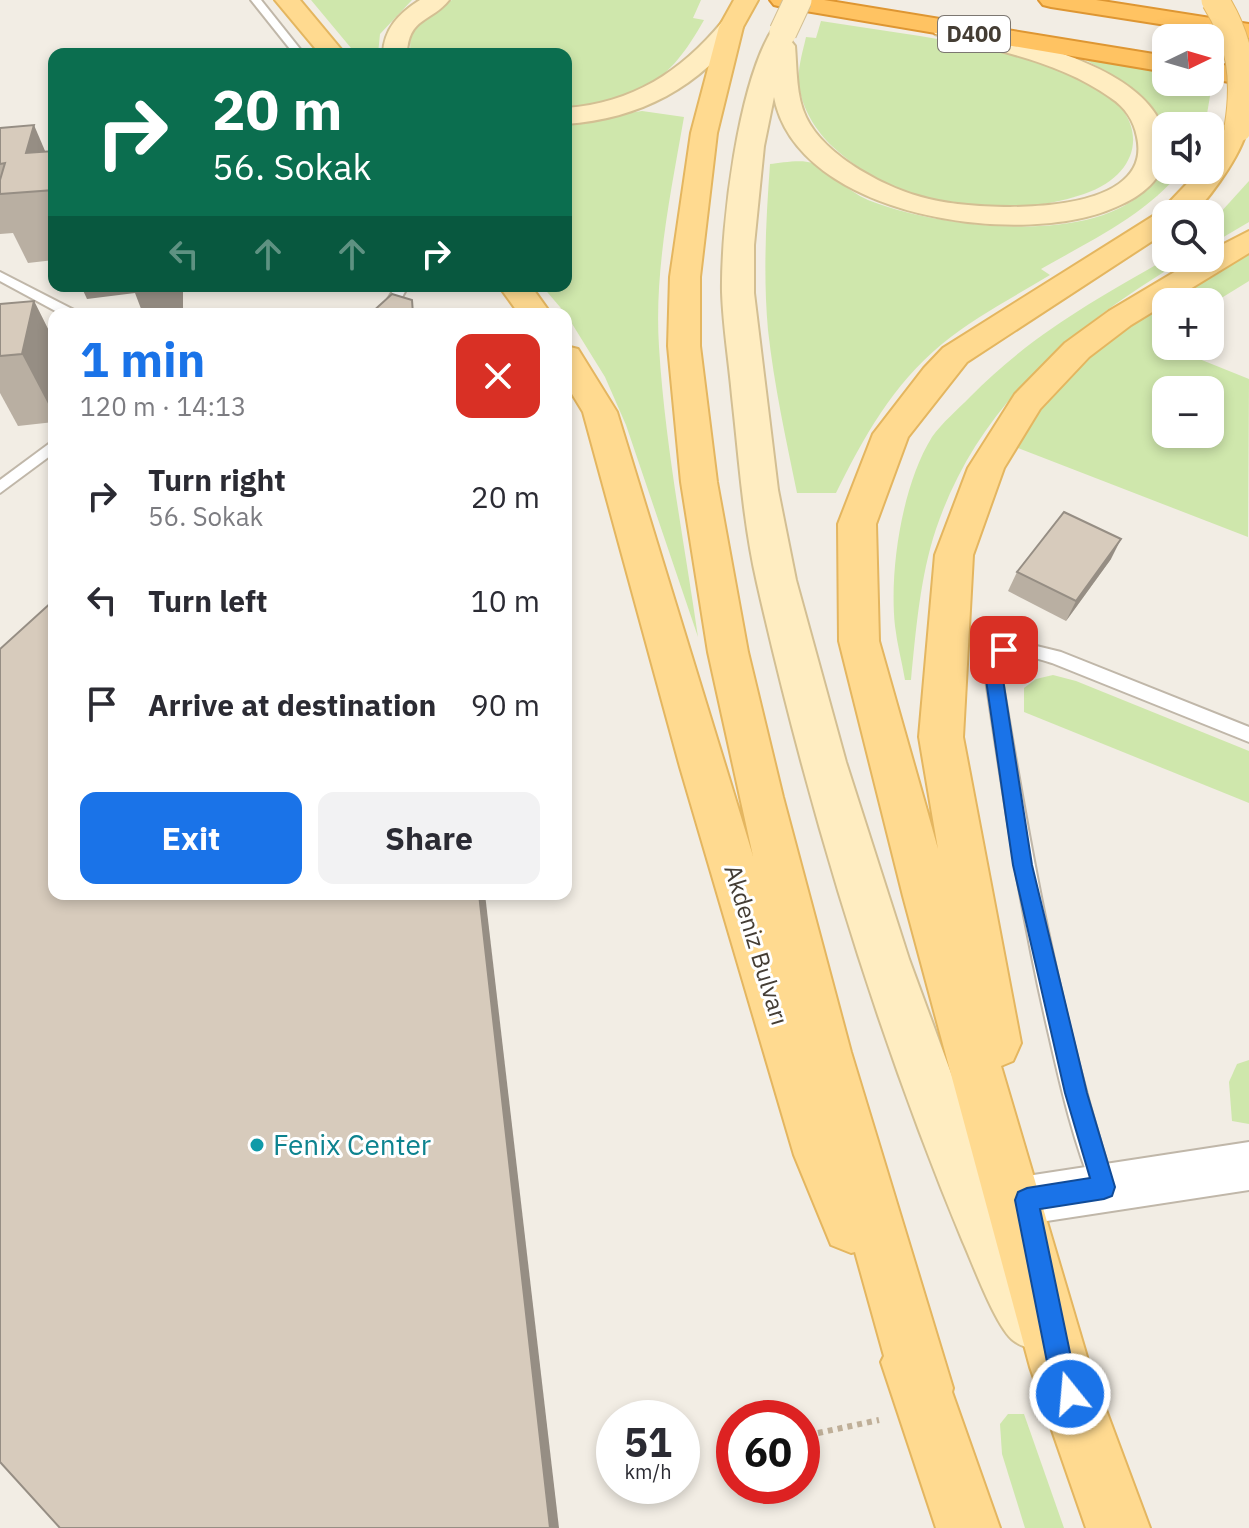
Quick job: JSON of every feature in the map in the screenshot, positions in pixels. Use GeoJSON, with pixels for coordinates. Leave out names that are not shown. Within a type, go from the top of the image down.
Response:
{"type":"FeatureCollection","features":[{"type":"Feature","properties":{"kind":"highway","name":"D400"},"geometry":{"type":"LineString","coordinates":[[782,0],[1152,62]]}},
{"type":"Feature","properties":{"kind":"highway","name":"D400"},"geometry":{"type":"LineString","coordinates":[[895,0],[1152,42]]}},
{"type":"Feature","properties":{"kind":"highway"},"geometry":{"type":"LineString","coordinates":[[1051,0],[1249,31]]}},
{"type":"Feature","properties":{"kind":"highway"},"geometry":{"type":"LineString","coordinates":[[1171,0],[1249,13]]}},
{"type":"Feature","properties":{"kind":"highway"},"geometry":{"type":"LineString","coordinates":[[1224,54],[1249,58]]}},
{"type":"Feature","properties":{"kind":"highway"},"geometry":{"type":"LineString","coordinates":[[1224,73],[1249,77]]}},
{"type":"Feature","properties":{"kind":"main road"},"geometry":{"type":"LineString","coordinates":[[287,0],[328,48]]}},
{"type":"Feature","properties":{"kind":"main road"},"geometry":{"type":"LineString","coordinates":[[746,0],[731,27],[704,133],[685,277],[684,346],[699,482],[728,652],[761,797],[825,1052],[926,1399]]}},
{"type":"Feature","properties":{"kind":"main road"},"geometry":{"type":"LineString","coordinates":[[1187,200],[1200,187],[1238,128],[1245,91],[1237,43],[1215,0]]}},
{"type":"Feature","properties":{"kind":"main road"},"geometry":{"type":"LineString","coordinates":[[1118,1528],[1060,1367],[931,911],[859,641],[857,524],[891,434],[955,355],[1152,228]]}},
{"type":"Feature","properties":{"kind":"main road"},"geometry":{"type":"LineString","coordinates":[[1060,1367],[989,1013],[941,737],[954,555],[986,468],[1027,402],[1077,350],[1120,318],[1249,240]]}},
{"type":"Feature","properties":{"kind":"main road","name":"Akdeniz Bulvarı"},"geometry":{"type":"LineString","coordinates":[[572,366],[600,412],[702,767],[821,1155],[926,1399],[968,1528]]}},
{"type":"Feature","properties":{"kind":"street"},"geometry":{"type":"LineString","coordinates":[[396,48],[400,28],[420,9],[437,0]]}},
{"type":"Feature","properties":{"kind":"street"},"geometry":{"type":"LineString","coordinates":[[798,0],[769,61],[750,146],[738,293],[760,490],[776,580],[824,762],[884,959],[947,1137],[1006,1275],[1060,1367]]}},
{"type":"Feature","properties":{"kind":"street"},"geometry":{"type":"LineString","coordinates":[[572,115],[622,105],[662,88],[688,73],[705,58],[731,27]]}},
{"type":"Feature","properties":{"kind":"street"},"geometry":{"type":"LineString","coordinates":[[783,32],[785,84],[793,118],[813,145],[844,175],[894,199],[958,215],[1016,217],[1073,212],[1113,198],[1144,175],[1154,148],[1146,119],[1122,94],[1046,57],[944,29]]}},
{"type":"Feature","properties":{"kind":"street"},"geometry":{"type":"LineString","coordinates":[[1027,1200],[1249,1166]]}},
{"type":"Feature","properties":{"kind":"lane"},"geometry":{"type":"LineString","coordinates":[[256,0],[294,48]]}},
{"type":"Feature","properties":{"kind":"lane"},"geometry":{"type":"LineString","coordinates":[[0,276],[60,308]]}},
{"type":"Feature","properties":{"kind":"lane"},"geometry":{"type":"LineString","coordinates":[[0,488],[48,450]]}},
{"type":"Feature","properties":{"kind":"lane"},"geometry":{"type":"LineString","coordinates":[[1104,1187],[1076,1093],[1031,907],[993,673],[995,659],[1004,650],[1020,648],[1055,657],[1249,735]]}},
{"type":"Feature","properties":{"kind":"path"},"geometry":{"type":"LineString","coordinates":[[820,1432],[926,1399]]}},
{"type":"Feature","properties":{"kind":"green space"},"geometry":{"type":"Polygon","coordinates":[[[311,0],[412,0],[380,34],[379,48],[351,48],[311,0]]]}},
{"type":"Feature","properties":{"kind":"green space"},"geometry":{"type":"Polygon","coordinates":[[[452,0],[701,0],[693,18],[704,20],[678,59],[649,85],[613,100],[572,106],[572,48],[410,48],[416,28],[436,9],[452,0]]]}},
{"type":"Feature","properties":{"kind":"green space"},"geometry":{"type":"Polygon","coordinates":[[[821,21],[994,50],[1027,59],[1092,85],[1111,97],[1124,112],[1131,127],[1133,143],[1129,158],[1120,172],[1105,185],[1084,194],[1019,207],[951,204],[888,184],[833,147],[807,111],[799,85],[800,66],[806,37],[816,38],[821,21]]]}},
{"type":"Feature","properties":{"kind":"green space"},"geometry":{"type":"Polygon","coordinates":[[[1080,57],[1152,69],[1152,96],[1210,96],[1207,112],[1154,112],[1135,91],[1080,57]]]}},
{"type":"Feature","properties":{"kind":"green space"},"geometry":{"type":"Polygon","coordinates":[[[642,111],[684,117],[665,231],[658,318],[666,420],[698,637],[626,425],[605,377],[572,324],[572,308],[561,308],[547,292],[572,292],[572,122],[642,111]]]}},
{"type":"Feature","properties":{"kind":"green space"},"geometry":{"type":"Polygon","coordinates":[[[812,163],[868,200],[897,210],[972,224],[1054,225],[1091,219],[1123,206],[1152,182],[1170,184],[1152,201],[1116,226],[1041,269],[1050,275],[968,325],[924,360],[881,413],[836,493],[797,493],[768,330],[766,247],[770,164],[812,163]]]}},
{"type":"Feature","properties":{"kind":"green space"},"geometry":{"type":"Polygon","coordinates":[[[1249,181],[1249,222],[1224,237],[1224,209],[1249,181]]]}},
{"type":"Feature","properties":{"kind":"green space"},"geometry":{"type":"Polygon","coordinates":[[[1249,250],[1249,281],[1224,296],[1224,288],[1184,288],[1211,272],[1224,272],[1224,265],[1249,250]]]}},
{"type":"Feature","properties":{"kind":"green space"},"geometry":{"type":"Polygon","coordinates":[[[1152,267],[1152,272],[1164,272],[1070,339],[1005,405],[978,442],[955,484],[936,529],[922,585],[911,680],[905,680],[895,626],[894,580],[900,529],[922,457],[932,437],[993,375],[1040,337],[1152,267]]]}},
{"type":"Feature","properties":{"kind":"green space"},"geometry":{"type":"Polygon","coordinates":[[[1152,307],[1152,360],[1202,360],[1249,379],[1248,537],[1010,445],[1035,403],[1057,378],[1152,307]]]}},
{"type":"Feature","properties":{"kind":"green space"},"geometry":{"type":"Polygon","coordinates":[[[1053,675],[1076,681],[1249,751],[1249,803],[1024,712],[1024,688],[1036,679],[1053,675]]]}},
{"type":"Feature","properties":{"kind":"green space"},"geometry":{"type":"Polygon","coordinates":[[[1249,1060],[1249,1124],[1232,1121],[1229,1082],[1237,1064],[1249,1060]]]}},
{"type":"Feature","properties":{"kind":"green space"},"geometry":{"type":"Polygon","coordinates":[[[1008,1414],[1024,1414],[1064,1528],[1025,1528],[1002,1454],[1000,1424],[1008,1414]]]}},
{"type":"Feature","properties":{"kind":"building"},"geometry":{"type":"Polygon","coordinates":[[[34,125],[26,153],[48,151],[48,190],[0,194],[5,163],[0,164],[0,128],[34,125]]]}},
{"type":"Feature","properties":{"kind":"building"},"geometry":{"type":"Polygon","coordinates":[[[392,294],[412,300],[413,308],[377,308],[392,294]]]}},
{"type":"Feature","properties":{"kind":"building"},"geometry":{"type":"Polygon","coordinates":[[[34,301],[22,354],[0,356],[0,304],[34,301]]]}},
{"type":"Feature","properties":{"kind":"building"},"geometry":{"type":"Polygon","coordinates":[[[1064,512],[1121,539],[1076,601],[1017,572],[1064,512]]]}},
{"type":"Feature","properties":{"kind":"building","name":"Fenix Center"},"geometry":{"type":"Polygon","coordinates":[[[48,605],[48,900],[480,900],[550,1528],[60,1528],[0,1462],[0,649],[48,605]]]}},
{"type":"Feature","properties":{"kind":"place","name":"Fenix Center"},"geometry":{"type":"Point","coordinates":[257,1145]}},
{"type":"Feature","properties":{"kind":"route"},"geometry":{"type":"LineString","coordinates":[[1004,650],[995,659],[993,673],[1022,865],[1076,1093],[1104,1187],[1027,1200],[1060,1367],[1070,1394]]}}]}
